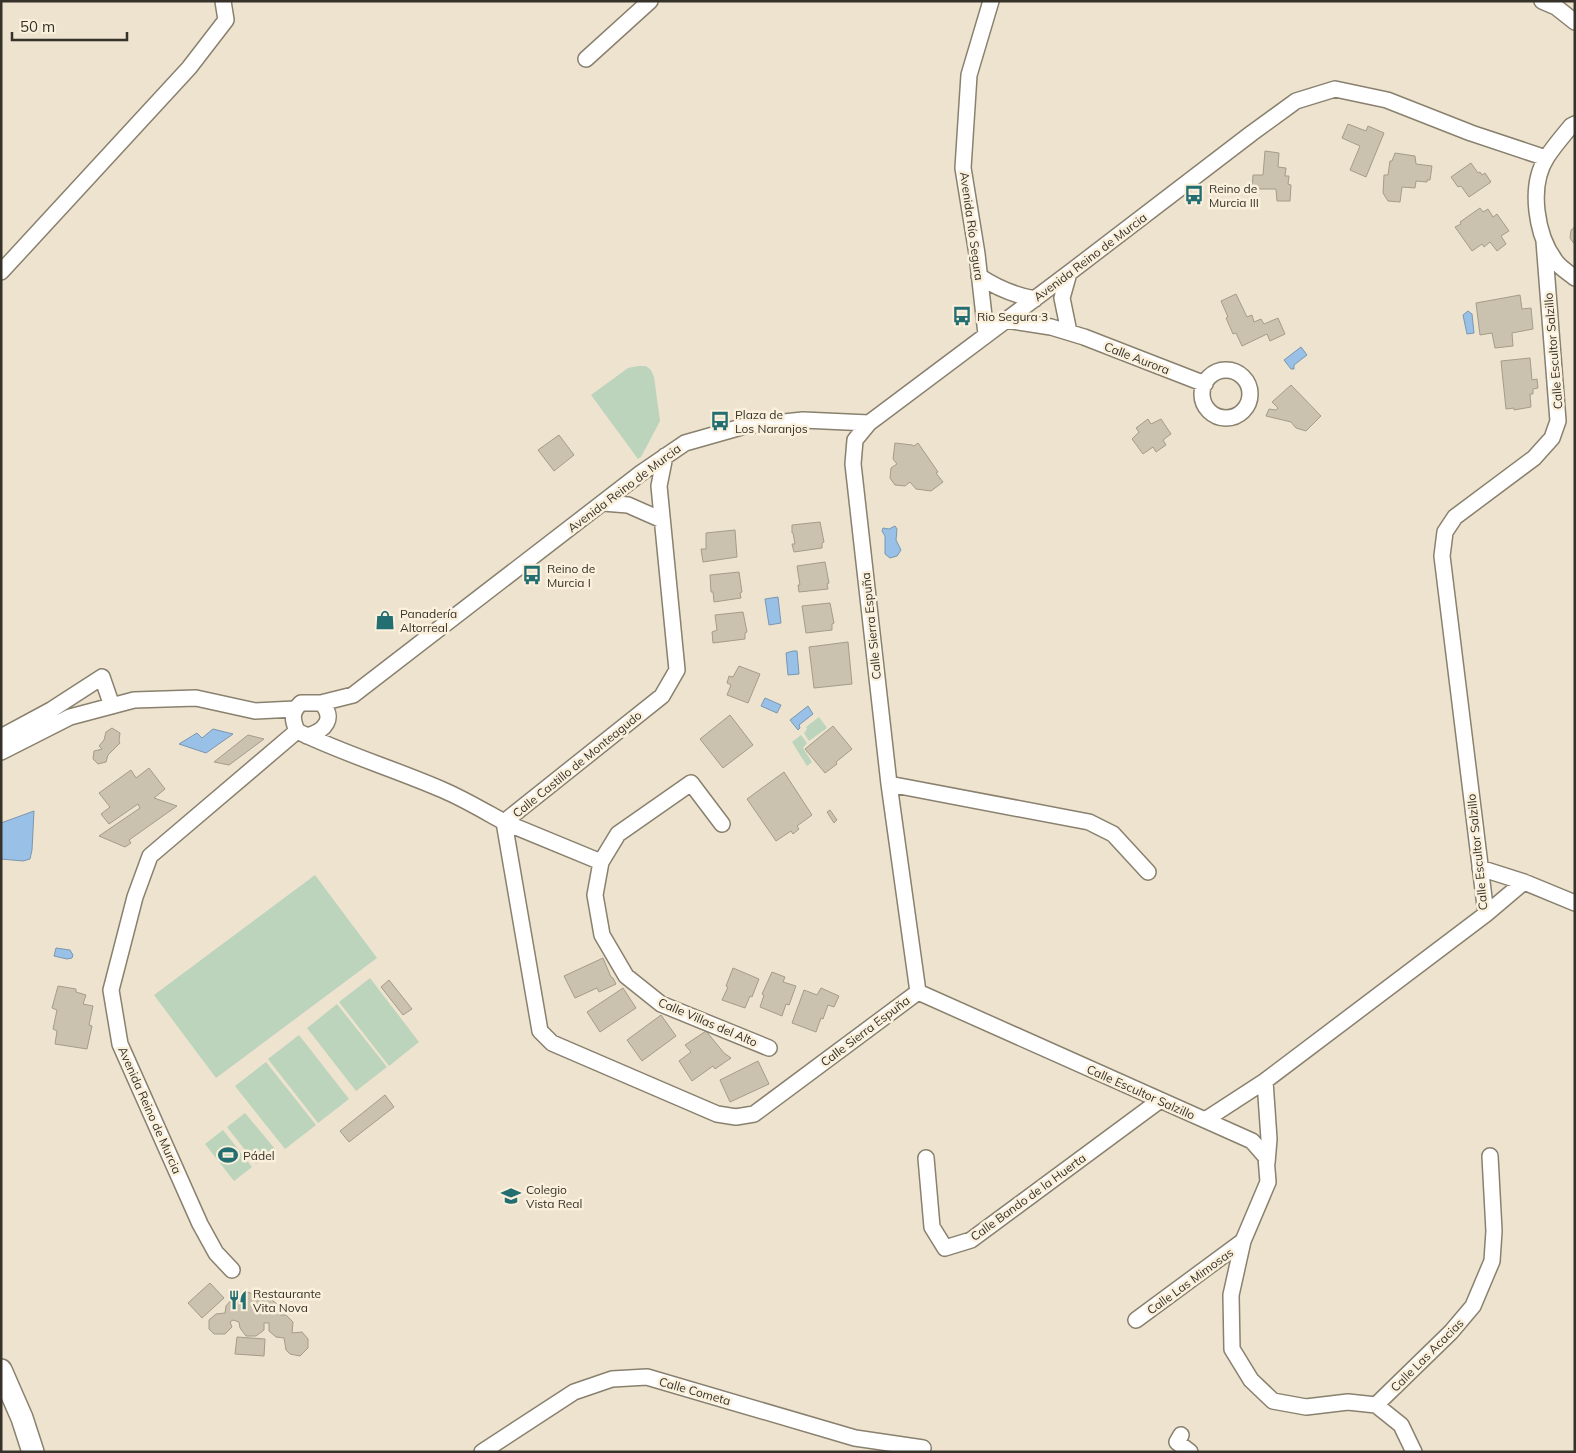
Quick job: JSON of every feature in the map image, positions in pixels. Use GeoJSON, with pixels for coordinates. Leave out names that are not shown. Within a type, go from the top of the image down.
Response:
{"type":"FeatureCollection","features":[{"type":"Feature","properties":{"kind":"street"},"geometry":{"type":"LineString","coordinates":[[1,272],[189,68],[226,20],[223,1]]}},
{"type":"Feature","properties":{"kind":"street"},"geometry":{"type":"LineString","coordinates":[[586,59],[650,1]]}},
{"type":"Feature","properties":{"kind":"street","name":"Avenida Río Segura"},"geometry":{"type":"LineString","coordinates":[[986,334],[963,168],[969,74],[991,1]]}},
{"type":"Feature","properties":{"kind":"street"},"geometry":{"type":"LineString","coordinates":[[1542,1],[1556,7],[1575,22]]}},
{"type":"Feature","properties":{"kind":"street","name":"Avenida Reino de Murcia"},"geometry":{"type":"LineString","coordinates":[[232,1270],[216,1253],[200,1224],[120,1044],[111,990],[135,898],[150,856],[302,733],[314,734],[326,724],[329,716],[353,695],[685,442],[745,426],[803,420],[869,423],[1296,101],[1335,89],[1386,100],[1471,133],[1546,158]]}},
{"type":"Feature","properties":{"kind":"street"},"geometry":{"type":"LineString","coordinates":[[1575,124],[1571,126],[1546,158],[1537,185],[1536,214],[1544,241],[1557,263],[1575,278]]}},
{"type":"Feature","properties":{"kind":"street","name":"Calle Escultor Salzillo"},"geometry":{"type":"LineString","coordinates":[[918,992],[1205,1120],[1265,1081],[1486,914],[1442,556],[1445,532],[1455,517],[1534,458],[1552,438],[1558,421],[1544,241]]}},
{"type":"Feature","properties":{"kind":"street"},"geometry":{"type":"LineString","coordinates":[[1069,273],[1062,298],[1069,332]]}},
{"type":"Feature","properties":{"kind":"street"},"geometry":{"type":"LineString","coordinates":[[979,276],[1013,295],[1035,299]]}},
{"type":"Feature","properties":{"kind":"street","name":"Calle Aurora"},"geometry":{"type":"LineString","coordinates":[[1006,320],[1051,327],[1069,332],[1204,384]]}},
{"type":"Feature","properties":{"kind":"street","name":"Calle Sierra Espuña"},"geometry":{"type":"LineString","coordinates":[[504,822],[540,1031],[552,1043],[717,1114],[736,1117],[754,1114],[918,992],[889,784],[853,464],[855,440],[869,423]]}},
{"type":"Feature","properties":{"kind":"street","name":"Calle Castillo de Monteagudo"},"geometry":{"type":"LineString","coordinates":[[302,733],[442,790],[504,822],[662,696],[677,670],[659,486],[665,456]]}},
{"type":"Feature","properties":{"kind":"street"},"geometry":{"type":"LineString","coordinates":[[603,503],[628,505],[662,520]]}},
{"type":"Feature","properties":{"kind":"street"},"geometry":{"type":"LineString","coordinates":[[1,737],[51,710],[102,677],[112,706]]}},
{"type":"Feature","properties":{"kind":"street","name":"Avenida Reino de Murcia"},"geometry":{"type":"LineString","coordinates":[[295,709],[301,703],[321,703],[353,695]]}},
{"type":"Feature","properties":{"kind":"street"},"geometry":{"type":"LineString","coordinates":[[1,752],[70,717],[134,700],[196,698],[255,711],[295,709],[292,720],[302,733]]}},
{"type":"Feature","properties":{"kind":"street"},"geometry":{"type":"LineString","coordinates":[[321,703],[326,708],[329,716]]}},
{"type":"Feature","properties":{"kind":"street"},"geometry":{"type":"LineString","coordinates":[[504,822],[601,862],[618,834],[691,783],[722,824]]}},
{"type":"Feature","properties":{"kind":"street"},"geometry":{"type":"LineString","coordinates":[[889,784],[1089,822],[1113,834],[1148,872]]}},
{"type":"Feature","properties":{"kind":"street","name":"Calle Villas del Alto"},"geometry":{"type":"LineString","coordinates":[[601,862],[595,895],[602,935],[626,976],[661,1004],[769,1048]]}},
{"type":"Feature","properties":{"kind":"street"},"geometry":{"type":"LineString","coordinates":[[1480,868],[1524,882],[1575,903]]}},
{"type":"Feature","properties":{"kind":"street"},"geometry":{"type":"LineString","coordinates":[[1486,914],[1524,882]]}},
{"type":"Feature","properties":{"kind":"street"},"geometry":{"type":"LineString","coordinates":[[1265,1081],[1269,1139],[1267,1168]]}},
{"type":"Feature","properties":{"kind":"street","name":"Calle Bando de la Huerta"},"geometry":{"type":"LineString","coordinates":[[926,1158],[932,1227],[945,1248],[971,1240],[1159,1100]]}},
{"type":"Feature","properties":{"kind":"street"},"geometry":{"type":"LineString","coordinates":[[1205,1120],[1252,1141],[1266,1157],[1268,1182],[1243,1241],[1231,1295],[1232,1349],[1251,1380],[1273,1401],[1306,1407],[1348,1402],[1376,1405],[1401,1425],[1414,1452]]}},
{"type":"Feature","properties":{"kind":"street","name":"Calle Las Acacias"},"geometry":{"type":"LineString","coordinates":[[1376,1405],[1452,1332],[1473,1306],[1492,1261],[1494,1231],[1490,1156]]}},
{"type":"Feature","properties":{"kind":"street","name":"Calle Las Mimosas"},"geometry":{"type":"LineString","coordinates":[[1136,1320],[1243,1241]]}},
{"type":"Feature","properties":{"kind":"street"},"geometry":{"type":"LineString","coordinates":[[1,1370],[22,1418],[32,1452]]}},
{"type":"Feature","properties":{"kind":"street","name":"Calle Cometa"},"geometry":{"type":"LineString","coordinates":[[482,1452],[574,1392],[612,1379],[647,1377],[855,1438],[923,1448]]}},
{"type":"Feature","properties":{"kind":"street"},"geometry":{"type":"LineString","coordinates":[[1181,1435],[1177,1442],[1190,1452]]}},
{"type":"Feature","properties":{"kind":"green space"},"geometry":{"type":"Polygon","coordinates":[[[646,366],[651,370],[654,377],[660,421],[641,457],[638,459],[591,395],[628,368],[646,366]]]}},
{"type":"Feature","properties":{"kind":"green space"},"geometry":{"type":"Polygon","coordinates":[[[819,717],[827,728],[809,741],[804,733],[807,729],[806,727],[819,717]]]}},
{"type":"Feature","properties":{"kind":"green space"},"geometry":{"type":"Polygon","coordinates":[[[801,735],[807,743],[803,748],[812,762],[807,766],[792,742],[801,735]]]}},
{"type":"Feature","properties":{"kind":"green space"},"geometry":{"type":"Polygon","coordinates":[[[315,875],[377,958],[216,1078],[154,995],[315,875]]]}},
{"type":"Feature","properties":{"kind":"green space"},"geometry":{"type":"Polygon","coordinates":[[[370,978],[419,1042],[389,1066],[339,1002],[370,978]]]}},
{"type":"Feature","properties":{"kind":"green space"},"geometry":{"type":"Polygon","coordinates":[[[337,1004],[387,1067],[356,1091],[307,1028],[337,1004]]]}},
{"type":"Feature","properties":{"kind":"green space"},"geometry":{"type":"Polygon","coordinates":[[[299,1035],[349,1099],[318,1123],[268,1059],[299,1035]]]}},
{"type":"Feature","properties":{"kind":"green space"},"geometry":{"type":"Polygon","coordinates":[[[266,1062],[316,1125],[285,1149],[235,1086],[266,1062]]]}},
{"type":"Feature","properties":{"kind":"green space","name":"Pádel"},"geometry":{"type":"Polygon","coordinates":[[[245,1113],[275,1149],[256,1164],[227,1127],[245,1113]]]}},
{"type":"Feature","properties":{"kind":"green space","name":"Pádel"},"geometry":{"type":"Polygon","coordinates":[[[223,1130],[252,1167],[234,1181],[205,1144],[223,1130]]]}},
{"type":"Feature","properties":{"kind":"water"},"geometry":{"type":"Polygon","coordinates":[[[1468,311],[1472,314],[1474,333],[1467,334],[1463,315],[1468,311]]]}},
{"type":"Feature","properties":{"kind":"water"},"geometry":{"type":"Polygon","coordinates":[[[1301,347],[1307,355],[1294,365],[1294,369],[1291,369],[1284,360],[1301,347]]]}},
{"type":"Feature","properties":{"kind":"water"},"geometry":{"type":"Polygon","coordinates":[[[895,526],[897,529],[896,540],[901,550],[897,556],[890,558],[885,554],[885,536],[882,531],[883,528],[889,529],[895,526]]]}},
{"type":"Feature","properties":{"kind":"water"},"geometry":{"type":"Polygon","coordinates":[[[778,597],[781,623],[769,625],[765,599],[778,597]]]}},
{"type":"Feature","properties":{"kind":"water"},"geometry":{"type":"Polygon","coordinates":[[[797,651],[799,674],[788,675],[786,653],[797,651]]]}},
{"type":"Feature","properties":{"kind":"water"},"geometry":{"type":"Polygon","coordinates":[[[765,698],[781,705],[777,713],[761,706],[765,698]]]}},
{"type":"Feature","properties":{"kind":"water"},"geometry":{"type":"Polygon","coordinates":[[[808,706],[813,714],[799,725],[800,728],[798,730],[790,720],[808,706]]]}},
{"type":"Feature","properties":{"kind":"water"},"geometry":{"type":"Polygon","coordinates":[[[213,729],[233,734],[206,753],[179,744],[197,733],[202,738],[213,729]]]}},
{"type":"Feature","properties":{"kind":"water"},"geometry":{"type":"Polygon","coordinates":[[[34,811],[30,859],[23,861],[1,859],[1,823],[34,811]]]}},
{"type":"Feature","properties":{"kind":"water"},"geometry":{"type":"Polygon","coordinates":[[[56,948],[70,950],[73,955],[72,958],[67,959],[54,956],[56,948]]]}},
{"type":"Feature","properties":{"kind":"building"},"geometry":{"type":"Polygon","coordinates":[[[1348,124],[1366,131],[1368,126],[1384,133],[1366,177],[1350,170],[1360,146],[1342,138],[1348,124]]]}},
{"type":"Feature","properties":{"kind":"building"},"geometry":{"type":"Polygon","coordinates":[[[1265,151],[1279,153],[1278,167],[1286,168],[1285,176],[1289,176],[1288,184],[1291,185],[1290,201],[1277,201],[1276,189],[1252,189],[1253,175],[1263,175],[1265,151]]]}},
{"type":"Feature","properties":{"kind":"building"},"geometry":{"type":"Polygon","coordinates":[[[1395,153],[1415,156],[1416,164],[1432,166],[1430,180],[1427,180],[1427,182],[1416,181],[1415,188],[1402,187],[1400,202],[1388,201],[1383,193],[1384,175],[1388,175],[1390,161],[1392,161],[1395,153]]]}},
{"type":"Feature","properties":{"kind":"building"},"geometry":{"type":"Polygon","coordinates":[[[1471,163],[1478,173],[1480,172],[1482,175],[1485,173],[1491,182],[1469,197],[1451,177],[1471,163]]]}},
{"type":"Feature","properties":{"kind":"building"},"geometry":{"type":"Polygon","coordinates":[[[1480,208],[1483,212],[1488,209],[1493,217],[1497,214],[1509,231],[1501,236],[1506,244],[1497,251],[1490,242],[1484,247],[1482,244],[1472,251],[1455,227],[1480,208]]]}},
{"type":"Feature","properties":{"kind":"building"},"geometry":{"type":"Polygon","coordinates":[[[1575,227],[1575,245],[1570,238],[1571,230],[1575,227]]]}},
{"type":"Feature","properties":{"kind":"building"},"geometry":{"type":"Polygon","coordinates":[[[1236,294],[1247,317],[1252,315],[1254,322],[1261,319],[1264,324],[1278,318],[1285,334],[1270,341],[1267,334],[1242,346],[1236,333],[1233,334],[1221,301],[1236,294]]]}},
{"type":"Feature","properties":{"kind":"building"},"geometry":{"type":"Polygon","coordinates":[[[1520,295],[1522,309],[1531,308],[1533,329],[1512,333],[1513,346],[1495,348],[1492,333],[1480,335],[1476,303],[1520,295]]]}},
{"type":"Feature","properties":{"kind":"building"},"geometry":{"type":"Polygon","coordinates":[[[1530,358],[1532,380],[1537,379],[1538,388],[1533,389],[1533,394],[1530,394],[1531,407],[1514,410],[1514,408],[1506,409],[1501,361],[1530,358]]]}},
{"type":"Feature","properties":{"kind":"building"},"geometry":{"type":"Polygon","coordinates":[[[1291,385],[1321,416],[1306,431],[1296,428],[1291,422],[1266,416],[1269,409],[1276,410],[1278,408],[1272,402],[1291,385]]]}},
{"type":"Feature","properties":{"kind":"building"},"geometry":{"type":"Polygon","coordinates":[[[1148,419],[1151,424],[1161,419],[1171,434],[1163,440],[1166,445],[1156,452],[1153,447],[1143,454],[1132,439],[1139,432],[1136,428],[1148,419]]]}},
{"type":"Feature","properties":{"kind":"building"},"geometry":{"type":"Polygon","coordinates":[[[559,435],[574,455],[554,471],[538,450],[559,435]]]}},
{"type":"Feature","properties":{"kind":"building"},"geometry":{"type":"Polygon","coordinates":[[[895,443],[914,446],[918,443],[943,482],[931,491],[916,489],[910,482],[905,486],[895,485],[890,478],[891,468],[897,464],[893,459],[895,443]]]}},
{"type":"Feature","properties":{"kind":"building"},"geometry":{"type":"Polygon","coordinates":[[[820,522],[824,542],[822,543],[822,548],[794,552],[792,544],[795,544],[792,525],[820,522]]]}},
{"type":"Feature","properties":{"kind":"building"},"geometry":{"type":"Polygon","coordinates":[[[735,530],[737,557],[703,562],[701,549],[706,549],[706,533],[735,530]]]}},
{"type":"Feature","properties":{"kind":"building"},"geometry":{"type":"Polygon","coordinates":[[[825,562],[829,583],[827,584],[828,589],[799,592],[798,585],[800,585],[797,566],[825,562]]]}},
{"type":"Feature","properties":{"kind":"building"},"geometry":{"type":"Polygon","coordinates":[[[739,572],[741,598],[714,602],[713,592],[711,592],[710,575],[739,572]]]}},
{"type":"Feature","properties":{"kind":"building"},"geometry":{"type":"Polygon","coordinates":[[[830,603],[834,623],[832,624],[832,630],[806,633],[802,606],[830,603]]]}},
{"type":"Feature","properties":{"kind":"building"},"geometry":{"type":"Polygon","coordinates":[[[743,612],[747,632],[745,633],[745,639],[713,643],[712,632],[717,630],[715,615],[743,612]]]}},
{"type":"Feature","properties":{"kind":"building"},"geometry":{"type":"Polygon","coordinates":[[[848,642],[852,684],[814,688],[809,647],[848,642]]]}},
{"type":"Feature","properties":{"kind":"building"},"geometry":{"type":"Polygon","coordinates":[[[739,666],[760,674],[748,703],[727,695],[731,685],[727,683],[729,676],[733,677],[739,666]]]}},
{"type":"Feature","properties":{"kind":"building"},"geometry":{"type":"Polygon","coordinates":[[[730,715],[753,745],[723,768],[700,739],[730,715]]]}},
{"type":"Feature","properties":{"kind":"building"},"geometry":{"type":"Polygon","coordinates":[[[833,726],[852,749],[825,773],[805,749],[833,726]]]}},
{"type":"Feature","properties":{"kind":"building"},"geometry":{"type":"Polygon","coordinates":[[[112,728],[120,733],[120,743],[108,755],[106,762],[98,764],[93,759],[94,751],[102,749],[99,746],[104,740],[106,732],[112,728]]]}},
{"type":"Feature","properties":{"kind":"building"},"geometry":{"type":"Polygon","coordinates":[[[248,735],[264,739],[229,765],[214,762],[248,735]]]}},
{"type":"Feature","properties":{"kind":"building"},"geometry":{"type":"Polygon","coordinates":[[[149,768],[165,789],[154,798],[177,806],[129,840],[131,843],[125,847],[99,836],[140,808],[138,804],[109,824],[101,814],[110,807],[99,793],[131,770],[136,778],[149,768]]]}},
{"type":"Feature","properties":{"kind":"building"},"geometry":{"type":"Polygon","coordinates":[[[784,772],[812,815],[797,826],[799,829],[793,834],[791,831],[776,841],[747,799],[784,772]]]}},
{"type":"Feature","properties":{"kind":"building"},"geometry":{"type":"Polygon","coordinates":[[[830,810],[837,820],[834,823],[827,812],[830,810]]]}},
{"type":"Feature","properties":{"kind":"building"},"geometry":{"type":"Polygon","coordinates":[[[603,958],[616,984],[599,992],[597,988],[575,998],[564,976],[603,958]]]}},
{"type":"Feature","properties":{"kind":"building"},"geometry":{"type":"Polygon","coordinates":[[[733,968],[759,979],[752,997],[750,996],[745,1008],[722,1000],[733,968]]]}},
{"type":"Feature","properties":{"kind":"building"},"geometry":{"type":"Polygon","coordinates":[[[772,972],[785,977],[783,982],[796,986],[789,1005],[786,1004],[782,1016],[760,1007],[764,995],[762,994],[772,972]]]}},
{"type":"Feature","properties":{"kind":"building"},"geometry":{"type":"Polygon","coordinates":[[[389,980],[412,1009],[403,1015],[381,987],[389,980]]]}},
{"type":"Feature","properties":{"kind":"building"},"geometry":{"type":"Polygon","coordinates":[[[58,986],[76,989],[76,992],[86,995],[83,1004],[93,1006],[89,1025],[92,1026],[87,1049],[55,1044],[57,1031],[53,1029],[57,1010],[52,1008],[58,986]]]}},
{"type":"Feature","properties":{"kind":"building"},"geometry":{"type":"Polygon","coordinates":[[[623,988],[636,1008],[600,1032],[587,1012],[623,988]]]}},
{"type":"Feature","properties":{"kind":"building"},"geometry":{"type":"Polygon","coordinates":[[[821,988],[839,996],[834,1007],[828,1005],[816,1032],[792,1023],[804,990],[817,995],[821,988]]]}},
{"type":"Feature","properties":{"kind":"building"},"geometry":{"type":"Polygon","coordinates":[[[661,1015],[676,1036],[642,1061],[627,1040],[661,1015]]]}},
{"type":"Feature","properties":{"kind":"building"},"geometry":{"type":"Polygon","coordinates":[[[706,1031],[724,1053],[731,1058],[715,1069],[713,1066],[692,1081],[679,1061],[691,1052],[685,1045],[706,1031]]]}},
{"type":"Feature","properties":{"kind":"building"},"geometry":{"type":"Polygon","coordinates":[[[758,1061],[769,1084],[730,1102],[720,1080],[758,1061]]]}},
{"type":"Feature","properties":{"kind":"building"},"geometry":{"type":"Polygon","coordinates":[[[385,1095],[394,1107],[349,1142],[340,1131],[385,1095]]]}},
{"type":"Feature","properties":{"kind":"building"},"geometry":{"type":"Polygon","coordinates":[[[210,1283],[224,1298],[202,1318],[188,1303],[210,1283]]]}},
{"type":"Feature","properties":{"kind":"building"},"geometry":{"type":"Polygon","coordinates":[[[247,1292],[263,1299],[272,1300],[279,1306],[280,1315],[286,1315],[293,1322],[292,1333],[302,1332],[308,1339],[308,1348],[300,1356],[290,1354],[286,1350],[284,1338],[276,1337],[269,1331],[269,1323],[264,1323],[264,1330],[256,1336],[246,1336],[240,1328],[239,1322],[233,1320],[230,1322],[232,1327],[225,1334],[214,1334],[209,1329],[209,1320],[216,1314],[225,1313],[226,1306],[232,1299],[242,1297],[247,1292]]]}},
{"type":"Feature","properties":{"kind":"building"},"geometry":{"type":"Polygon","coordinates":[[[237,1337],[265,1339],[264,1356],[235,1354],[237,1337]]]}},
{"type":"Feature","properties":{"kind":"place","name":"Reino de Murcia III"},"geometry":{"type":"Point","coordinates":[1194,195]}},
{"type":"Feature","properties":{"kind":"place","name":"Rio Segura 3"},"geometry":{"type":"Point","coordinates":[962,316]}},
{"type":"Feature","properties":{"kind":"place","name":"Plaza de Los Naranjos"},"geometry":{"type":"Point","coordinates":[720,421]}},
{"type":"Feature","properties":{"kind":"place","name":"Reino de Murcia I"},"geometry":{"type":"Point","coordinates":[532,575]}},
{"type":"Feature","properties":{"kind":"place","name":"Panadería Altorreal"},"geometry":{"type":"Point","coordinates":[385,620]}},
{"type":"Feature","properties":{"kind":"place","name":"Pádel"},"geometry":{"type":"Point","coordinates":[228,1155]}},
{"type":"Feature","properties":{"kind":"place","name":"Colegio Vista Real"},"geometry":{"type":"Point","coordinates":[511,1196]}},
{"type":"Feature","properties":{"kind":"place","name":"Restaurante Vita Nova"},"geometry":{"type":"Point","coordinates":[238,1300]}}]}
